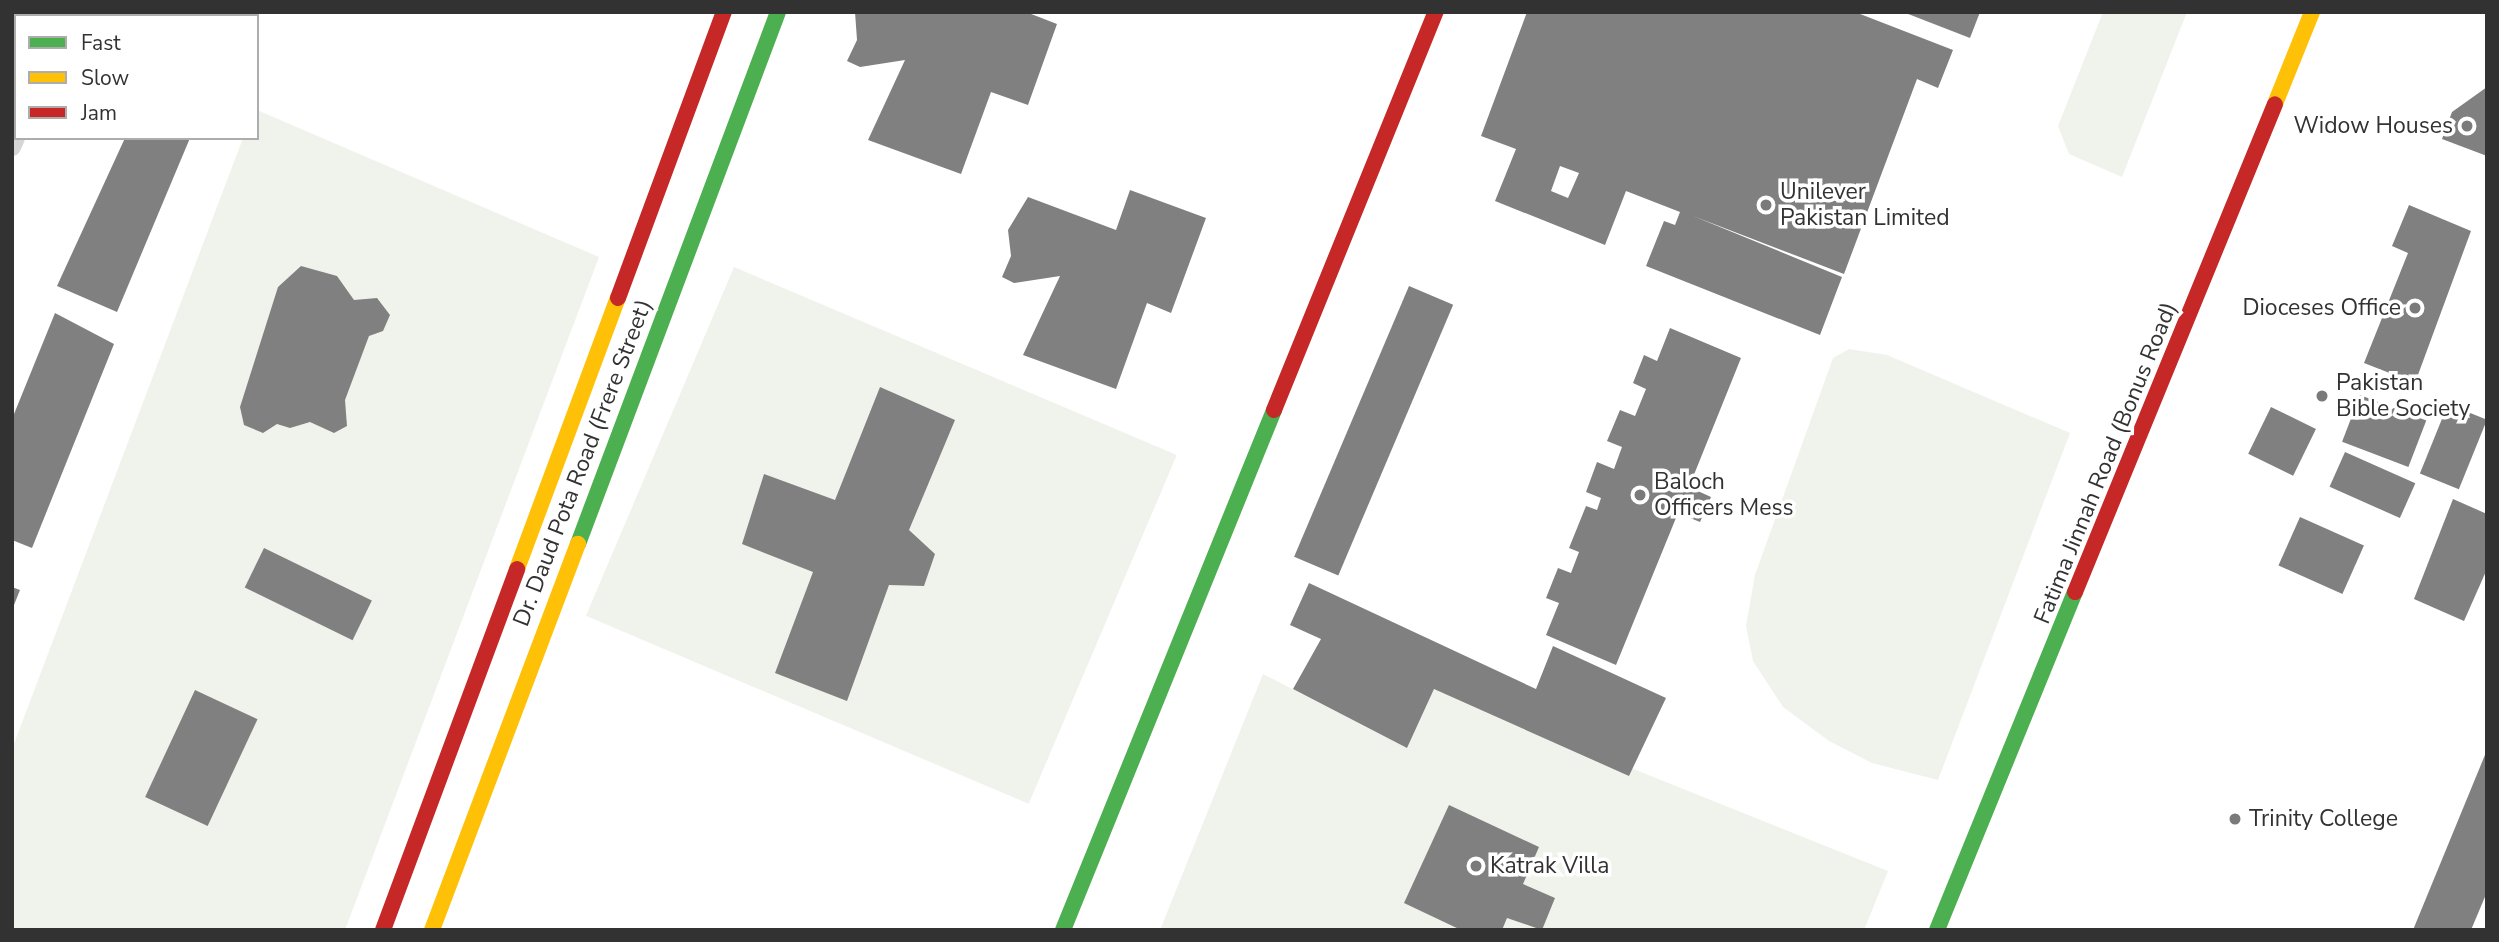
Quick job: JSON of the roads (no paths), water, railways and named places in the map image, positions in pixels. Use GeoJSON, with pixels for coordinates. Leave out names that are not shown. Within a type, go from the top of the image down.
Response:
{"type":"FeatureCollection","features":[{"type":"Feature","properties":{"kind":"main road","name":"Dr. Daud Pota Road (Frere Street)"},"geometry":{"type":"LineString","coordinates":[[383,930],[724,12]]}},
{"type":"Feature","properties":{"kind":"main road","name":"Dr. Daud Pota Road (Frere Street)"},"geometry":{"type":"LineString","coordinates":[[432,930],[778,12]]}},
{"type":"Feature","properties":{"kind":"main road"},"geometry":{"type":"LineString","coordinates":[[1063,930],[1436,12]]}},
{"type":"Feature","properties":{"kind":"main road","name":"Fatima Jinnah Road (Bonus Road)"},"geometry":{"type":"LineString","coordinates":[[1937,930],[2312,12]]}},
{"type":"Feature","properties":{"kind":"place","name":"Widow Houses"},"geometry":{"type":"Point","coordinates":[2467,126]}},
{"type":"Feature","properties":{"kind":"place","name":"Unilever Pakistan Limited"},"geometry":{"type":"Point","coordinates":[1766,205]}},
{"type":"Feature","properties":{"kind":"place","name":"Dioceses Office"},"geometry":{"type":"Point","coordinates":[2415,308]}},
{"type":"Feature","properties":{"kind":"place","name":"Pakistan Bible Society"},"geometry":{"type":"Point","coordinates":[2322,396]}},
{"type":"Feature","properties":{"kind":"place","name":"Baloch Officers Mess"},"geometry":{"type":"Point","coordinates":[1640,495]}},
{"type":"Feature","properties":{"kind":"place","name":"Trinity College"},"geometry":{"type":"Point","coordinates":[2235,819]}},
{"type":"Feature","properties":{"kind":"place","name":"Katrak Villa"},"geometry":{"type":"Point","coordinates":[1476,866]}}]}
